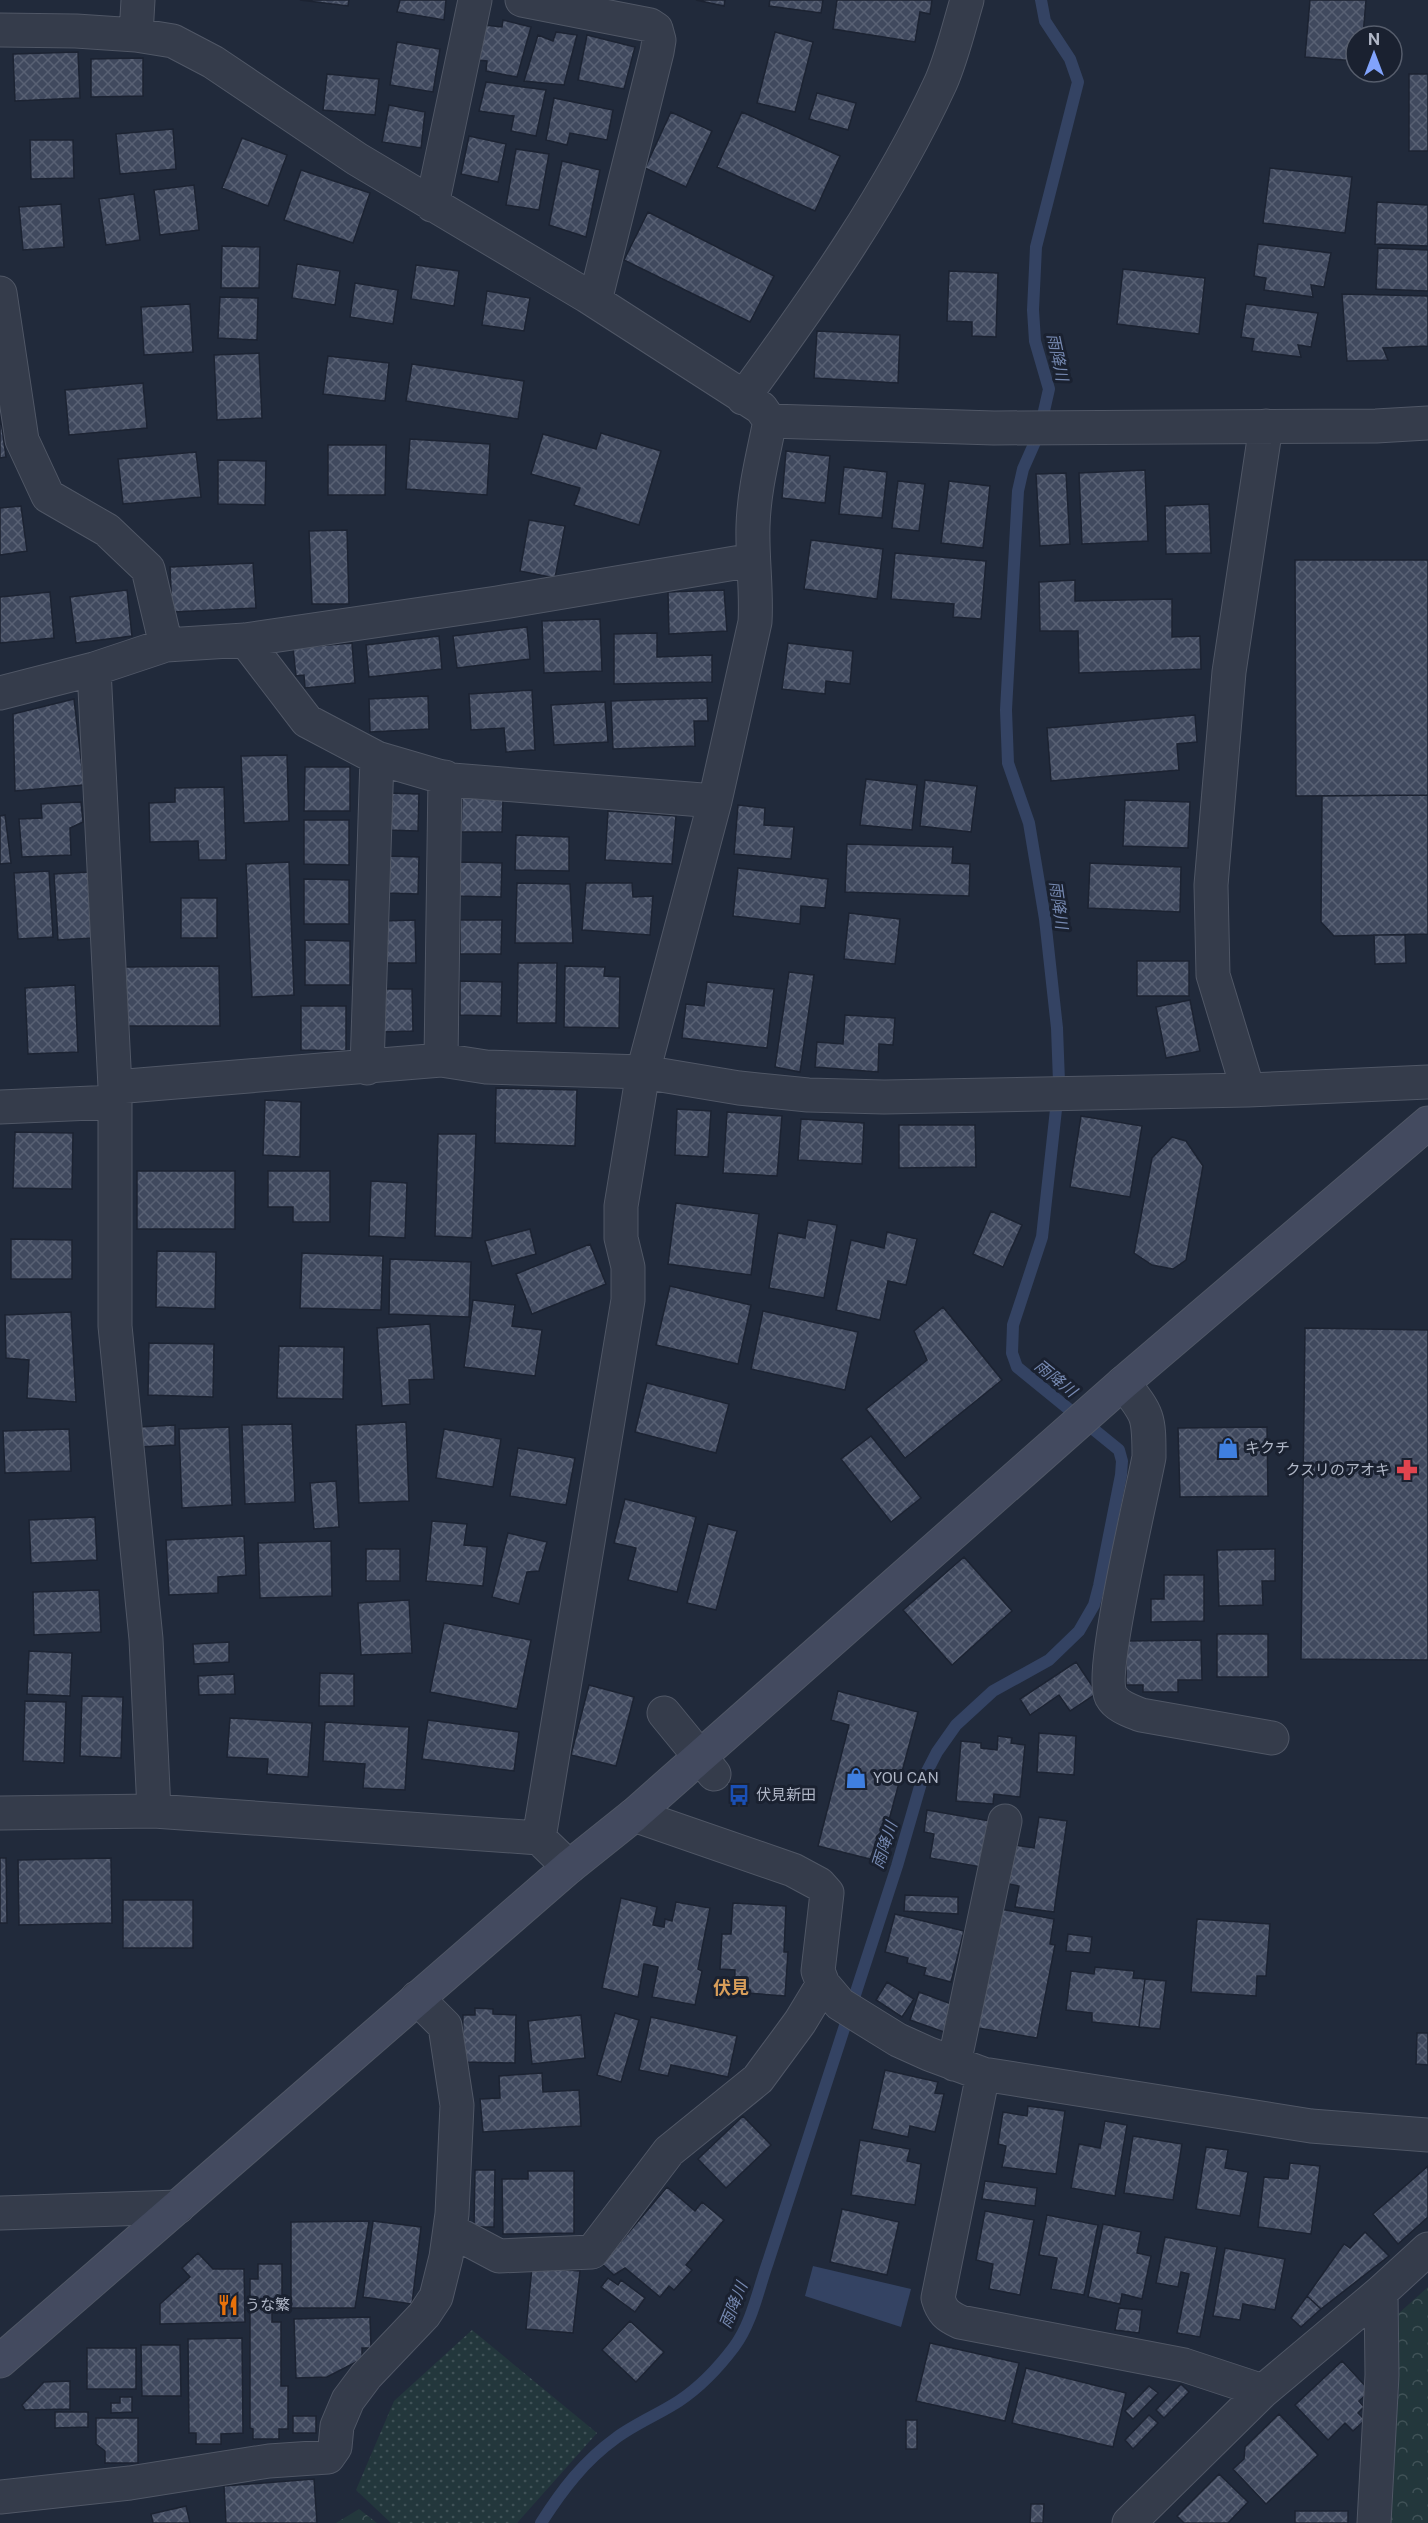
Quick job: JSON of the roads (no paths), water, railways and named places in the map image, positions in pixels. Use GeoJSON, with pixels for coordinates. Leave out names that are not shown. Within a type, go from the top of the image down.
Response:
{"type":"FeatureCollection","features":[{"type":"Feature","properties":{"kind":"street"},"geometry":{"type":"LineString","coordinates":[[136,35],[138,0]]}},
{"type":"Feature","properties":{"kind":"street"},"geometry":{"type":"LineString","coordinates":[[432,204],[475,0]]}},
{"type":"Feature","properties":{"kind":"street"},"geometry":{"type":"LineString","coordinates":[[522,0],[650,25],[656,29],[659,40],[595,301]]}},
{"type":"Feature","properties":{"kind":"street"},"geometry":{"type":"LineString","coordinates":[[743,398],[811,305],[895,172],[942,80],[967,0]]}},
{"type":"Feature","properties":{"kind":"street"},"geometry":{"type":"LineString","coordinates":[[0,30],[76,31],[136,35],[173,41],[213,62],[357,159],[595,301],[761,408],[770,421],[759,469],[753,524],[753,560],[757,597],[755,622],[715,801],[643,1072],[621,1206],[621,1238],[628,1267],[628,1300],[539,1838]]}},
{"type":"Feature","properties":{"kind":"street"},"geometry":{"type":"LineString","coordinates":[[0,293],[22,440],[48,496],[107,530],[148,569],[166,645]]}},
{"type":"Feature","properties":{"kind":"street"},"geometry":{"type":"LineString","coordinates":[[770,421],[994,428],[1376,426],[1428,423]]}},
{"type":"Feature","properties":{"kind":"street"},"geometry":{"type":"LineString","coordinates":[[1248,1090],[1214,975],[1211,885],[1229,672],[1266,426]]}},
{"type":"Feature","properties":{"kind":"street"},"geometry":{"type":"LineString","coordinates":[[0,693],[94,669],[166,645],[245,640],[497,603],[753,560]]}},
{"type":"Feature","properties":{"kind":"street"},"geometry":{"type":"LineString","coordinates":[[245,640],[307,721],[376,758],[452,780],[715,801]]}},
{"type":"Feature","properties":{"kind":"street"},"geometry":{"type":"LineString","coordinates":[[94,669],[115,1095],[115,1326],[146,1639],[154,1811]]}},
{"type":"Feature","properties":{"kind":"street"},"geometry":{"type":"LineString","coordinates":[[367,1068],[376,758]]}},
{"type":"Feature","properties":{"kind":"street"},"geometry":{"type":"LineString","coordinates":[[441,1060],[445,777]]}},
{"type":"Feature","properties":{"kind":"street"},"geometry":{"type":"LineString","coordinates":[[0,1107],[441,1060],[486,1067],[643,1072],[739,1088],[808,1095],[884,1097],[1248,1090],[1428,1082]]}},
{"type":"Feature","properties":{"kind":"street"},"geometry":{"type":"LineString","coordinates":[[0,2361],[569,1867],[634,1815],[1124,1383],[1428,1123]]}},
{"type":"Feature","properties":{"kind":"street"},"geometry":{"type":"LineString","coordinates":[[1124,1383],[1144,1409],[1149,1426],[1149,1457],[1112,1646],[1108,1686],[1111,1697],[1121,1706],[1141,1715],[1272,1738]]}},
{"type":"Feature","properties":{"kind":"street"},"geometry":{"type":"LineString","coordinates":[[664,1713],[714,1774]]}},
{"type":"Feature","properties":{"kind":"street"},"geometry":{"type":"LineString","coordinates":[[0,1813],[154,1811],[539,1838],[569,1867]]}},
{"type":"Feature","properties":{"kind":"street"},"geometry":{"type":"LineString","coordinates":[[634,1815],[793,1870],[819,1884],[826,1893],[819,1971],[823,1984],[840,2004],[898,2040],[969,2069],[1311,2126],[1428,2135]]}},
{"type":"Feature","properties":{"kind":"street"},"geometry":{"type":"LineString","coordinates":[[1005,1821],[938,2298],[941,2309],[946,2315],[960,2322],[1184,2365],[1263,2391]]}},
{"type":"Feature","properties":{"kind":"street"},"geometry":{"type":"LineString","coordinates":[[450,2230],[499,2256],[591,2252],[669,2151],[758,2079],[800,2022],[823,1984]]}},
{"type":"Feature","properties":{"kind":"street"},"geometry":{"type":"LineString","coordinates":[[0,2497],[130,2483],[269,2461],[328,2457],[335,2446],[337,2426],[348,2400],[366,2376],[424,2315],[436,2297],[446,2258],[450,2230],[457,2105],[445,2026],[417,1998]]}},
{"type":"Feature","properties":{"kind":"street"},"geometry":{"type":"LineString","coordinates":[[0,2213],[178,2206]]}},
{"type":"Feature","properties":{"kind":"street"},"geometry":{"type":"LineString","coordinates":[[1129,2523],[1263,2391],[1381,2292],[1428,2249]]}},
{"type":"Feature","properties":{"kind":"street"},"geometry":{"type":"LineString","coordinates":[[1374,2523],[1382,2375],[1381,2292]]}},
{"type":"Feature","properties":{"kind":"water"},"geometry":{"type":"Polygon","coordinates":[[[813,2266],[911,2289],[901,2327],[805,2296],[813,2266]]]}},
{"type":"Feature","properties":{"kind":"waterway","name":"雨降川"},"geometry":{"type":"LineString","coordinates":[[541,2523],[557,2499],[594,2456],[623,2433],[671,2406],[694,2389],[722,2362],[746,2328],[897,1866],[921,1783],[937,1752],[956,1725],[993,1691],[1049,1660],[1079,1631],[1094,1605],[1121,1475],[1122,1461],[1119,1450],[1017,1367],[1012,1353],[1013,1325],[1042,1237],[1059,1082],[1057,1028],[1045,919],[1029,823],[1008,763],[1006,710],[1018,491],[1023,469],[1039,433],[1049,389],[1035,341],[1033,310],[1036,247],[1078,82],[1070,59],[1045,21],[1041,0]]}},
{"type":"Feature","properties":{"kind":"place","name":"キクチ"},"geometry":{"type":"Point","coordinates":[1228,1448]}},
{"type":"Feature","properties":{"kind":"place","name":"クスリのアオキ"},"geometry":{"type":"Point","coordinates":[1407,1470]}},
{"type":"Feature","properties":{"kind":"place","name":"YOU CAN"},"geometry":{"type":"Point","coordinates":[856,1778]}},
{"type":"Feature","properties":{"kind":"place","name":"伏見新田"},"geometry":{"type":"Point","coordinates":[739,1795]}},
{"type":"Feature","properties":{"kind":"place","name":"うな繁"},"geometry":{"type":"Point","coordinates":[228,2305]}},
{"type":"Feature","properties":{"kind":"district","name":"伏見"},"geometry":{"type":"Point","coordinates":[731,1988]}}]}
